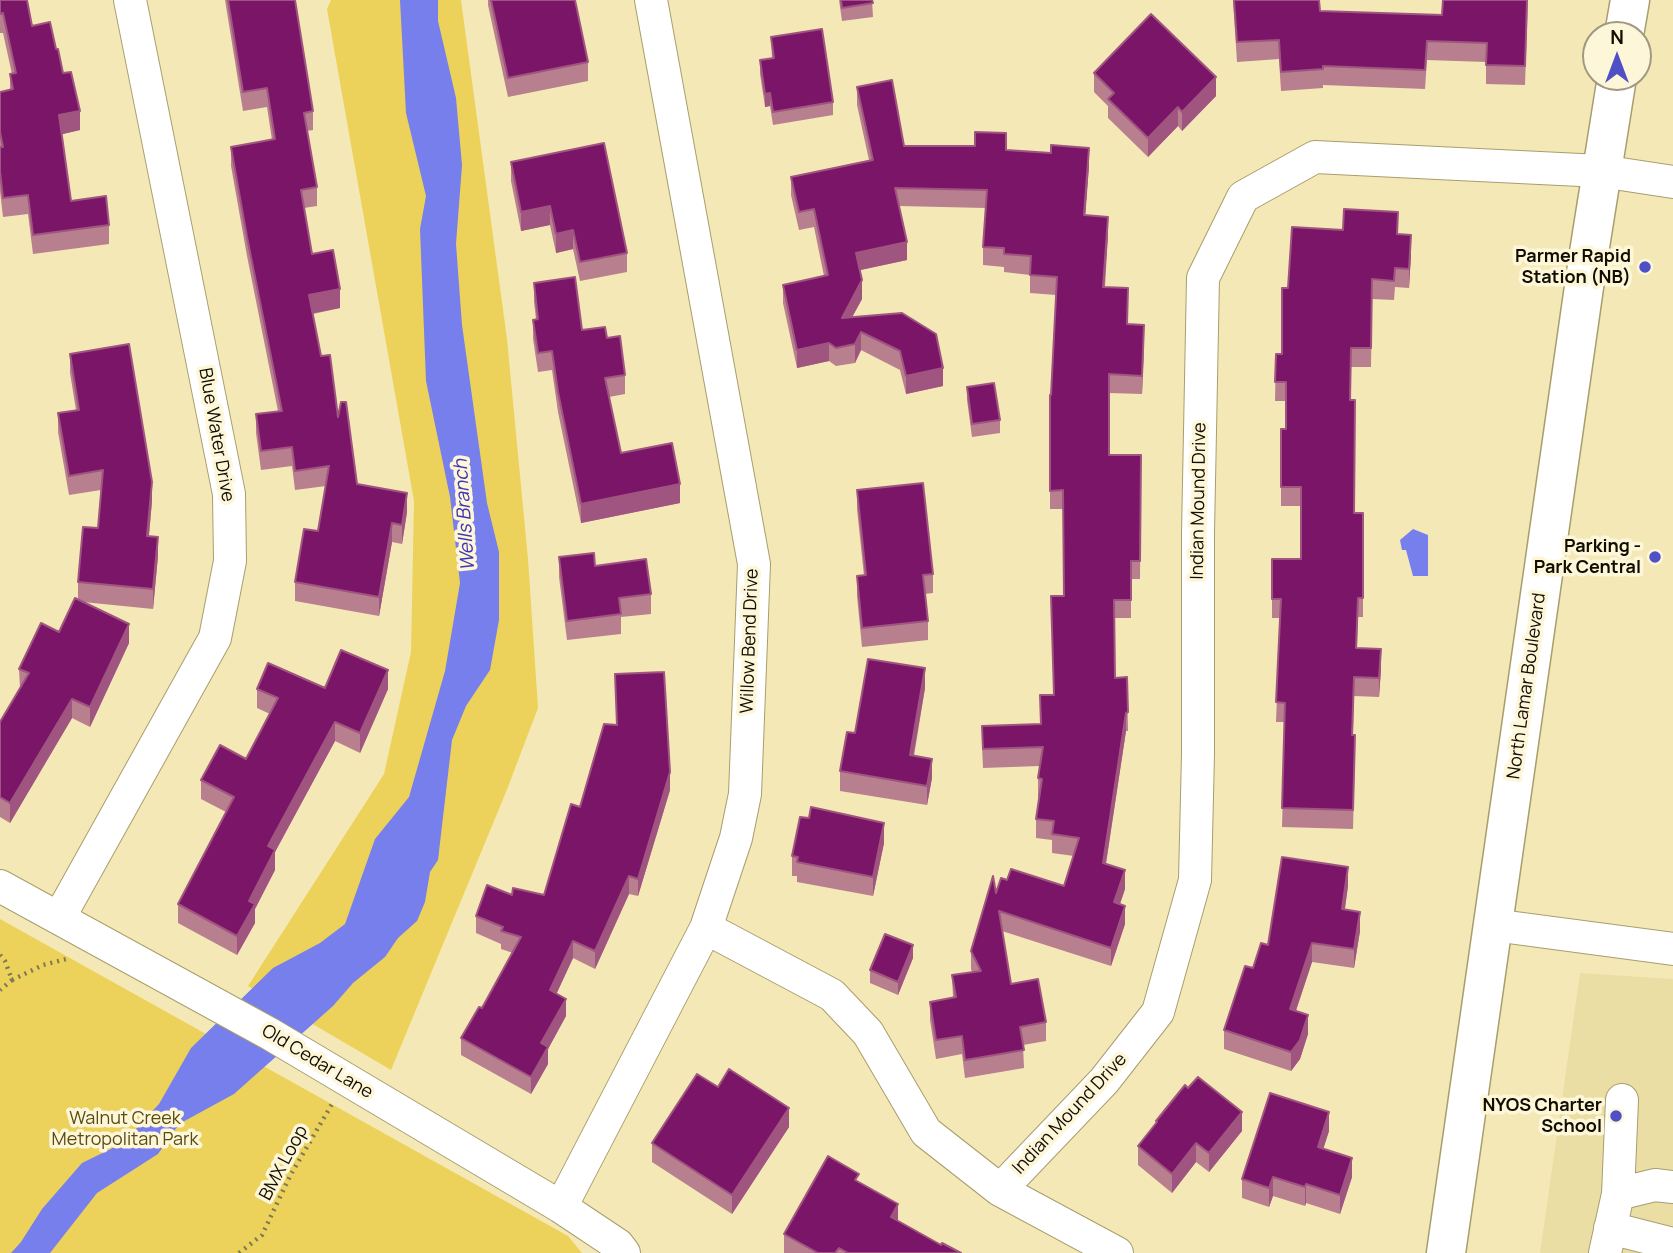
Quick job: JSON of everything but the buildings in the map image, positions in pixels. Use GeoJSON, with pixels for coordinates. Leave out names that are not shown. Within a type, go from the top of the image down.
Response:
{"type":"FeatureCollection","features":[{"type":"Feature","properties":{"kind":"main road"},"geometry":{"type":"LineString","coordinates":[[1626,21],[1630,0]]}},
{"type":"Feature","properties":{"kind":"main road","name":"North Lamar Boulevard"},"geometry":{"type":"LineString","coordinates":[[1448,1251],[1601,171],[1615,91]]}},
{"type":"Feature","properties":{"kind":"street","name":"Blue Water Drive"},"geometry":{"type":"LineString","coordinates":[[59,918],[215,638],[230,561],[229,494],[130,0]]}},
{"type":"Feature","properties":{"kind":"street","name":"Willow Bend Drive"},"geometry":{"type":"LineString","coordinates":[[561,1207],[706,928],[736,838],[745,794],[754,564],[651,0]]}},
{"type":"Feature","properties":{"kind":"street","name":"Indian Mound Drive"},"geometry":{"type":"LineString","coordinates":[[1000,1190],[1104,1081],[1158,1012],[1195,880],[1203,278],[1243,197],[1315,158],[1601,171],[1673,182]]}},
{"type":"Feature","properties":{"kind":"street","name":"Old Cedar Lane"},"geometry":{"type":"LineString","coordinates":[[0,886],[270,1034],[561,1207],[618,1245],[624,1253]]}},
{"type":"Feature","properties":{"kind":"street"},"geometry":{"type":"LineString","coordinates":[[1493,925],[1673,949]]}},
{"type":"Feature","properties":{"kind":"street"},"geometry":{"type":"LineString","coordinates":[[706,928],[832,995],[868,1033],[926,1132],[1000,1190],[1117,1253]]}},
{"type":"Feature","properties":{"kind":"street"},"geometry":{"type":"LineString","coordinates":[[1622,1100],[1618,1194],[1608,1241],[1673,1244]]}},
{"type":"Feature","properties":{"kind":"street"},"geometry":{"type":"LineString","coordinates":[[1618,1194],[1655,1185],[1673,1187]]}},
{"type":"Feature","properties":{"kind":"path"},"geometry":{"type":"LineString","coordinates":[[0,990],[43,965],[82,954],[117,950]]}},
{"type":"Feature","properties":{"kind":"path"},"geometry":{"type":"LineString","coordinates":[[0,955],[12,981]]}},
{"type":"Feature","properties":{"kind":"path","name":"BMX Loop"},"geometry":{"type":"LineString","coordinates":[[239,1253],[262,1235],[290,1176],[346,1079]]}},
{"type":"Feature","properties":{"kind":"shaded area","name":"NYOS Charter School"},"geometry":{"type":"Polygon","coordinates":[[[1580,973],[1673,979],[1673,1253],[1540,1253],[1580,973]]]}},
{"type":"Feature","properties":{"kind":"green space"},"geometry":{"type":"Polygon","coordinates":[[[331,0],[461,0],[507,339],[528,559],[538,708],[391,1070],[248,986],[384,774],[411,652],[414,501],[327,9],[331,0]]]}},
{"type":"Feature","properties":{"kind":"green space","name":"Walnut Creek Metropolitan Park"},"geometry":{"type":"Polygon","coordinates":[[[0,919],[568,1236],[582,1253],[0,1253],[0,919]]]}},
{"type":"Feature","properties":{"kind":"water","name":"Wells Branch"},"geometry":{"type":"Polygon","coordinates":[[[400,0],[438,0],[438,21],[456,98],[462,165],[456,244],[462,325],[487,503],[499,552],[499,620],[490,670],[466,706],[452,740],[438,860],[430,872],[425,902],[417,921],[398,938],[385,957],[353,983],[333,1006],[234,1094],[179,1124],[158,1154],[97,1193],[50,1253],[11,1253],[42,1209],[82,1163],[123,1143],[159,1104],[191,1048],[273,968],[320,943],[345,924],[375,839],[409,797],[445,671],[460,583],[450,497],[426,381],[420,229],[426,196],[406,113],[400,0]]]}},
{"type":"Feature","properties":{"kind":"water"},"geometry":{"type":"Polygon","coordinates":[[[1413,529],[1428,535],[1428,576],[1413,576],[1406,550],[1402,550],[1400,540],[1413,529]]]}},
{"type":"Feature","properties":{"kind":"place","name":"Parmer Rapid Station (NB)"},"geometry":{"type":"Point","coordinates":[1645,267]}},
{"type":"Feature","properties":{"kind":"place","name":"Parking - Park Central"},"geometry":{"type":"Point","coordinates":[1655,557]}},
{"type":"Feature","properties":{"kind":"place","name":"NYOS Charter School"},"geometry":{"type":"Point","coordinates":[1616,1116]}}]}
